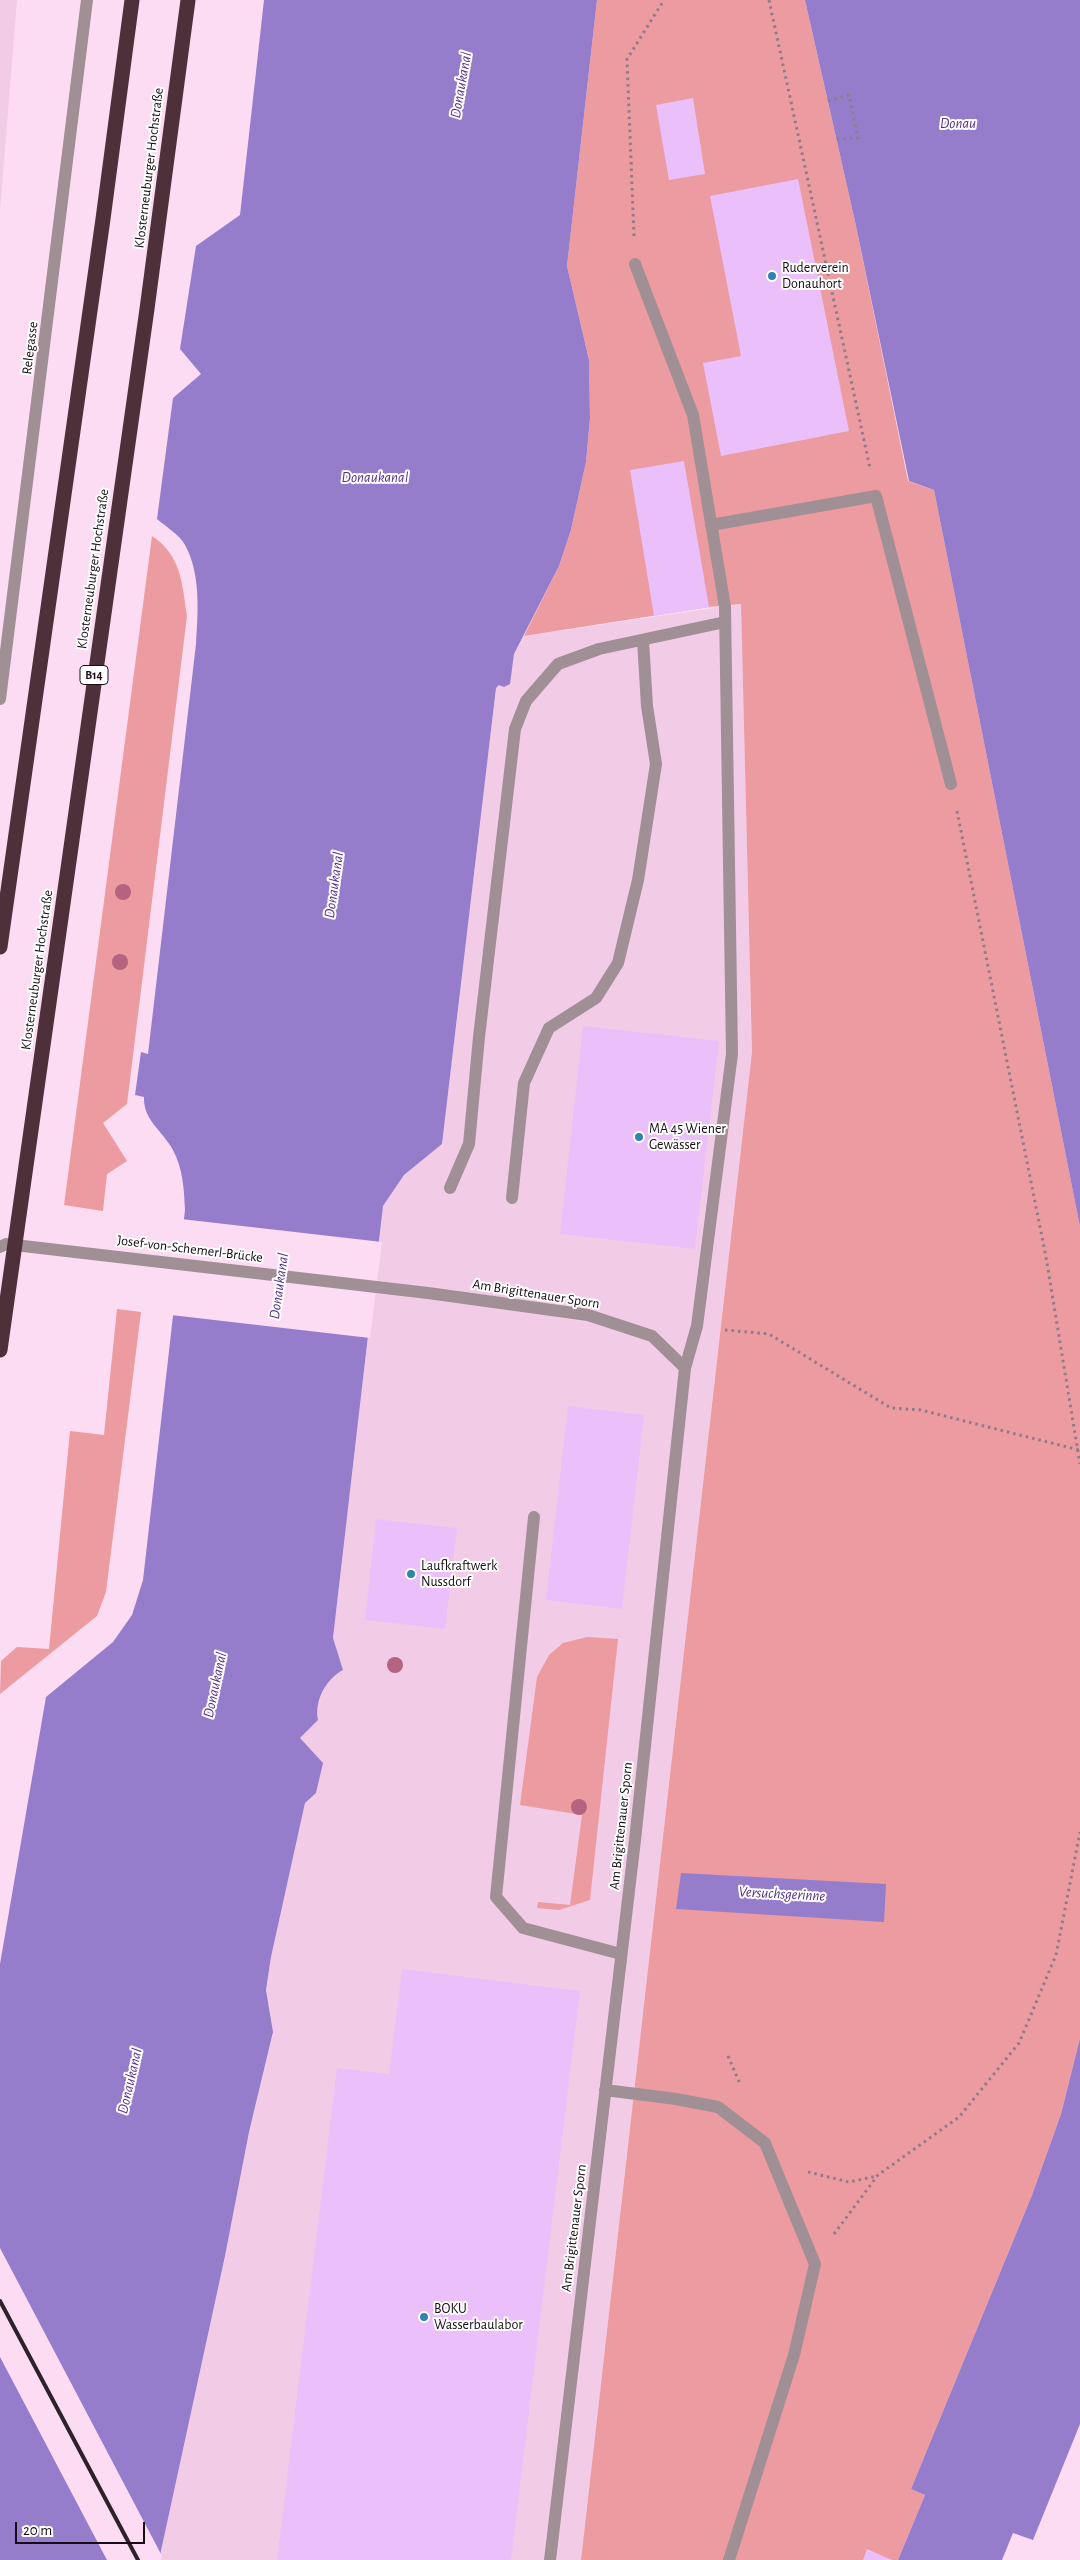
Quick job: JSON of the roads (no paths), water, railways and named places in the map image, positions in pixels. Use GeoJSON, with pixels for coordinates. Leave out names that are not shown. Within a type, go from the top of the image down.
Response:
{"type":"FeatureCollection","features":[{"type":"Feature","properties":{"kind":"highway"},"geometry":{"type":"LineString","coordinates":[[0,947],[103,219],[132,0]]}},
{"type":"Feature","properties":{"kind":"highway","name":"Klosterneuburger Hochstraße"},"geometry":{"type":"LineString","coordinates":[[0,1350],[147,309],[188,0]]}},
{"type":"Feature","properties":{"kind":"street","name":"Relegasse"},"geometry":{"type":"LineString","coordinates":[[0,699],[87,0]]}},
{"type":"Feature","properties":{"kind":"street"},"geometry":{"type":"LineString","coordinates":[[635,264],[693,415],[725,607],[732,1054],[698,1326],[685,1368]]}},
{"type":"Feature","properties":{"kind":"street"},"geometry":{"type":"LineString","coordinates":[[711,525],[876,496],[951,784]]}},
{"type":"Feature","properties":{"kind":"street"},"geometry":{"type":"LineString","coordinates":[[450,1188],[469,1144],[479,1037],[515,729],[526,701],[558,664],[599,649],[725,622]]}},
{"type":"Feature","properties":{"kind":"street"},"geometry":{"type":"LineString","coordinates":[[512,1198],[524,1083],[549,1028],[596,998],[618,963],[638,880],[656,764],[647,706],[643,640]]}},
{"type":"Feature","properties":{"kind":"street","name":"Josef-von-Schemerl-Brücke"},"geometry":{"type":"LineString","coordinates":[[0,1247],[6,1244],[428,1293]]}},
{"type":"Feature","properties":{"kind":"street","name":"Am Brigittenauer Sporn"},"geometry":{"type":"LineString","coordinates":[[428,1293],[588,1315],[652,1336],[685,1368],[622,1954],[550,2560]]}},
{"type":"Feature","properties":{"kind":"street"},"geometry":{"type":"LineString","coordinates":[[534,1517],[496,1896],[522,1928],[622,1954]]}},
{"type":"Feature","properties":{"kind":"street"},"geometry":{"type":"LineString","coordinates":[[605,2090],[676,2099],[718,2107],[765,2143],[815,2264],[794,2355],[729,2560]]}},
{"type":"Feature","properties":{"kind":"water","name":"Donaukanal"},"geometry":{"type":"Polygon","coordinates":[[[264,0],[597,0],[567,266],[589,360],[590,418],[586,462],[571,530],[559,566],[514,654],[510,684],[504,687],[499,685],[496,688],[442,1144],[404,1175],[383,1206],[333,1638],[343,1670],[331,1679],[323,1691],[318,1705],[318,1720],[300,1738],[323,1763],[316,1793],[305,1803],[271,1957],[266,1990],[273,2032],[249,2132],[225,2256],[159,2560],[0,2560],[0,1964],[46,1697],[113,1642],[132,1615],[143,1580],[185,1210],[179,1164],[173,1150],[150,1119],[144,1097],[135,1095],[141,1052],[148,1054],[196,644],[198,606],[194,568],[185,545],[176,534],[157,519],[173,398],[201,374],[180,349],[196,246],[240,215],[264,0]]]}},
{"type":"Feature","properties":{"kind":"water","name":"Donau"},"geometry":{"type":"Polygon","coordinates":[[[805,0],[1080,0],[1080,1227],[934,490],[909,481],[856,226],[805,0]]]}},
{"type":"Feature","properties":{"kind":"water","name":"Versuchsgerinne"},"geometry":{"type":"Polygon","coordinates":[[[681,1873],[886,1884],[884,1922],[676,1909],[681,1873]]]}},
{"type":"Feature","properties":{"kind":"water"},"geometry":{"type":"Polygon","coordinates":[[[1080,2038],[1080,2424],[1033,2540],[1013,2533],[1002,2560],[898,2560],[925,2495],[911,2489],[1032,2195],[1061,2114],[1080,2038]]]}},
{"type":"Feature","properties":{"kind":"railway"},"geometry":{"type":"LineString","coordinates":[[0,2301],[138,2560]]}},
{"type":"Feature","properties":{"kind":"place","name":"Ruderverein Donauhort"},"geometry":{"type":"Point","coordinates":[772,276]}},
{"type":"Feature","properties":{"kind":"place","name":"MA 45 Wiener Gewässer"},"geometry":{"type":"Point","coordinates":[639,1137]}},
{"type":"Feature","properties":{"kind":"place","name":"Laufkraftwerk Nussdorf"},"geometry":{"type":"Point","coordinates":[411,1574]}},
{"type":"Feature","properties":{"kind":"place","name":"BOKU Wasserbaulabor"},"geometry":{"type":"Point","coordinates":[424,2317]}}]}
